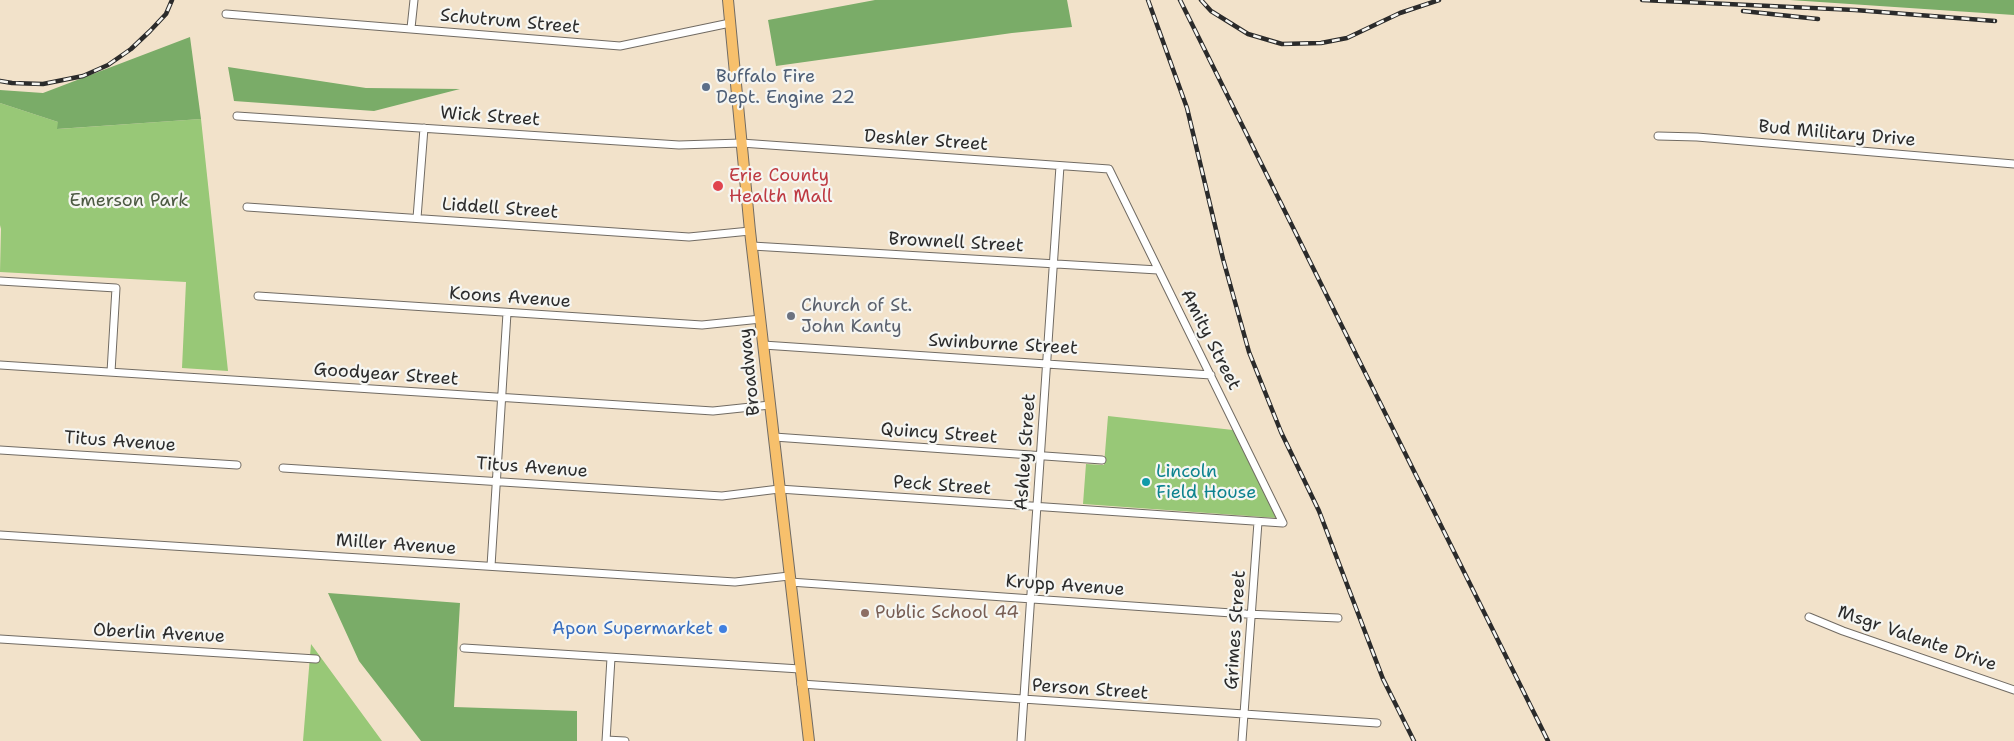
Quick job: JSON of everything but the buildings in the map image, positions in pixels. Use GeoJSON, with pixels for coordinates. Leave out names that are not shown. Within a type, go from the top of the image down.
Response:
{"type":"FeatureCollection","features":[{"type":"Feature","properties":{"kind":"main road","name":"Broadway"},"geometry":{"type":"LineString","coordinates":[[728,0],[750,231],[809,741]]}},
{"type":"Feature","properties":{"kind":"street"},"geometry":{"type":"LineString","coordinates":[[411,28],[414,0]]}},
{"type":"Feature","properties":{"kind":"street","name":"Schutrum Street"},"geometry":{"type":"LineString","coordinates":[[226,14],[620,46],[730,23]]}},
{"type":"Feature","properties":{"kind":"street","name":"Wick Street"},"geometry":{"type":"LineString","coordinates":[[237,116],[679,145],[741,143]]}},
{"type":"Feature","properties":{"kind":"street"},"geometry":{"type":"LineString","coordinates":[[417,218],[424,128]]}},
{"type":"Feature","properties":{"kind":"street","name":"Bud Military Drive"},"geometry":{"type":"LineString","coordinates":[[1658,136],[1697,137],[2014,164]]}},
{"type":"Feature","properties":{"kind":"street","name":"Deshler Street"},"geometry":{"type":"LineString","coordinates":[[741,143],[1109,169]]}},
{"type":"Feature","properties":{"kind":"street","name":"Ashley Street"},"geometry":{"type":"LineString","coordinates":[[1021,741],[1060,166]]}},
{"type":"Feature","properties":{"kind":"street","name":"Amity Street"},"geometry":{"type":"LineString","coordinates":[[1109,169],[1283,523]]}},
{"type":"Feature","properties":{"kind":"street","name":"Liddell Street"},"geometry":{"type":"LineString","coordinates":[[247,207],[688,237],[750,231]]}},
{"type":"Feature","properties":{"kind":"street","name":"Brownell Street"},"geometry":{"type":"LineString","coordinates":[[752,246],[1158,270]]}},
{"type":"Feature","properties":{"kind":"street"},"geometry":{"type":"LineString","coordinates":[[0,281],[116,288],[110,372]]}},
{"type":"Feature","properties":{"kind":"street","name":"Koons Avenue"},"geometry":{"type":"LineString","coordinates":[[258,296],[702,325],[760,319]]}},
{"type":"Feature","properties":{"kind":"street"},"geometry":{"type":"LineString","coordinates":[[491,566],[506,312]]}},
{"type":"Feature","properties":{"kind":"street","name":"Swinburne Street"},"geometry":{"type":"LineString","coordinates":[[763,345],[1211,375]]}},
{"type":"Feature","properties":{"kind":"street","name":"Goodyear Street"},"geometry":{"type":"LineString","coordinates":[[0,365],[713,410],[770,405]]}},
{"type":"Feature","properties":{"kind":"street","name":"Quincy Street"},"geometry":{"type":"LineString","coordinates":[[774,437],[1102,460]]}},
{"type":"Feature","properties":{"kind":"street","name":"Titus Avenue"},"geometry":{"type":"LineString","coordinates":[[0,450],[237,465]]}},
{"type":"Feature","properties":{"kind":"street","name":"Titus Avenue"},"geometry":{"type":"LineString","coordinates":[[283,468],[722,496],[779,490]]}},
{"type":"Feature","properties":{"kind":"street","name":"Peck Street"},"geometry":{"type":"LineString","coordinates":[[779,490],[1283,523]]}},
{"type":"Feature","properties":{"kind":"street","name":"Grimes Street"},"geometry":{"type":"LineString","coordinates":[[1242,741],[1258,522]]}},
{"type":"Feature","properties":{"kind":"street","name":"Miller Avenue"},"geometry":{"type":"LineString","coordinates":[[0,535],[735,582],[789,579]]}},
{"type":"Feature","properties":{"kind":"street","name":"Krupp Avenue"},"geometry":{"type":"LineString","coordinates":[[789,579],[1252,614],[1338,618]]}},
{"type":"Feature","properties":{"kind":"street","name":"Msgr Valente Drive"},"geometry":{"type":"LineString","coordinates":[[1809,617],[2014,690]]}},
{"type":"Feature","properties":{"kind":"street","name":"Oberlin Avenue"},"geometry":{"type":"LineString","coordinates":[[0,639],[316,659]]}},
{"type":"Feature","properties":{"kind":"street"},"geometry":{"type":"LineString","coordinates":[[464,648],[800,670]]}},
{"type":"Feature","properties":{"kind":"street"},"geometry":{"type":"LineString","coordinates":[[611,658],[606,740],[625,741]]}},
{"type":"Feature","properties":{"kind":"street","name":"Person Street"},"geometry":{"type":"LineString","coordinates":[[801,684],[1377,723]]}},
{"type":"Feature","properties":{"kind":"green space"},"geometry":{"type":"Polygon","coordinates":[[[875,0],[1067,0],[1072,27],[1012,33],[776,66],[768,20],[875,0]]]}},
{"type":"Feature","properties":{"kind":"green space"},"geometry":{"type":"Polygon","coordinates":[[[1790,0],[2014,0],[2014,15],[1790,0]]]}},
{"type":"Feature","properties":{"kind":"green space"},"geometry":{"type":"Polygon","coordinates":[[[190,37],[201,119],[57,129],[58,122],[0,103],[0,90],[43,93],[190,37]]]}},
{"type":"Feature","properties":{"kind":"green space"},"geometry":{"type":"Polygon","coordinates":[[[228,67],[366,88],[460,89],[374,111],[234,101],[228,67]]]}},
{"type":"Feature","properties":{"kind":"green space","name":"Emerson Park"},"geometry":{"type":"Polygon","coordinates":[[[0,103],[58,122],[58,129],[201,119],[228,371],[182,368],[186,282],[0,272],[0,103]]]}},
{"type":"Feature","properties":{"kind":"green space"},"geometry":{"type":"Polygon","coordinates":[[[1108,416],[1233,430],[1277,518],[1083,504],[1086,464],[1104,465],[1108,416]]]}},
{"type":"Feature","properties":{"kind":"green space"},"geometry":{"type":"Polygon","coordinates":[[[328,593],[460,603],[454,707],[577,711],[577,741],[421,741],[359,661],[328,593]]]}},
{"type":"Feature","properties":{"kind":"green space"},"geometry":{"type":"Polygon","coordinates":[[[311,644],[382,741],[303,741],[311,644]]]}},
{"type":"Feature","properties":{"kind":"railway"},"geometry":{"type":"LineString","coordinates":[[0,81],[43,84],[83,76],[108,65],[131,49],[150,31],[166,14],[172,0]]}},
{"type":"Feature","properties":{"kind":"railway"},"geometry":{"type":"LineString","coordinates":[[1148,0],[1187,108],[1223,259],[1249,352],[1281,432],[1319,511],[1383,679],[1414,741]]}},
{"type":"Feature","properties":{"kind":"railway"},"geometry":{"type":"LineString","coordinates":[[1180,0],[1548,741]]}},
{"type":"Feature","properties":{"kind":"railway"},"geometry":{"type":"LineString","coordinates":[[1201,0],[1211,11],[1248,34],[1282,44],[1321,43],[1347,38],[1400,13],[1439,0]]}},
{"type":"Feature","properties":{"kind":"railway"},"geometry":{"type":"LineString","coordinates":[[1642,0],[1855,10],[1995,21]]}},
{"type":"Feature","properties":{"kind":"railway"},"geometry":{"type":"LineString","coordinates":[[1743,11],[1818,19]]}},
{"type":"Feature","properties":{"kind":"place","name":"Buffalo Fire Dept. Engine 22"},"geometry":{"type":"Point","coordinates":[706,87]}},
{"type":"Feature","properties":{"kind":"place","name":"Erie County Health Mall"},"geometry":{"type":"Point","coordinates":[718,186]}},
{"type":"Feature","properties":{"kind":"place","name":"Church of St. John Kanty"},"geometry":{"type":"Point","coordinates":[791,316]}},
{"type":"Feature","properties":{"kind":"place","name":"Lincoln Field House"},"geometry":{"type":"Point","coordinates":[1146,482]}},
{"type":"Feature","properties":{"kind":"place","name":"Public School 44"},"geometry":{"type":"Point","coordinates":[865,613]}},
{"type":"Feature","properties":{"kind":"place","name":"Apon Supermarket"},"geometry":{"type":"Point","coordinates":[723,629]}}]}
